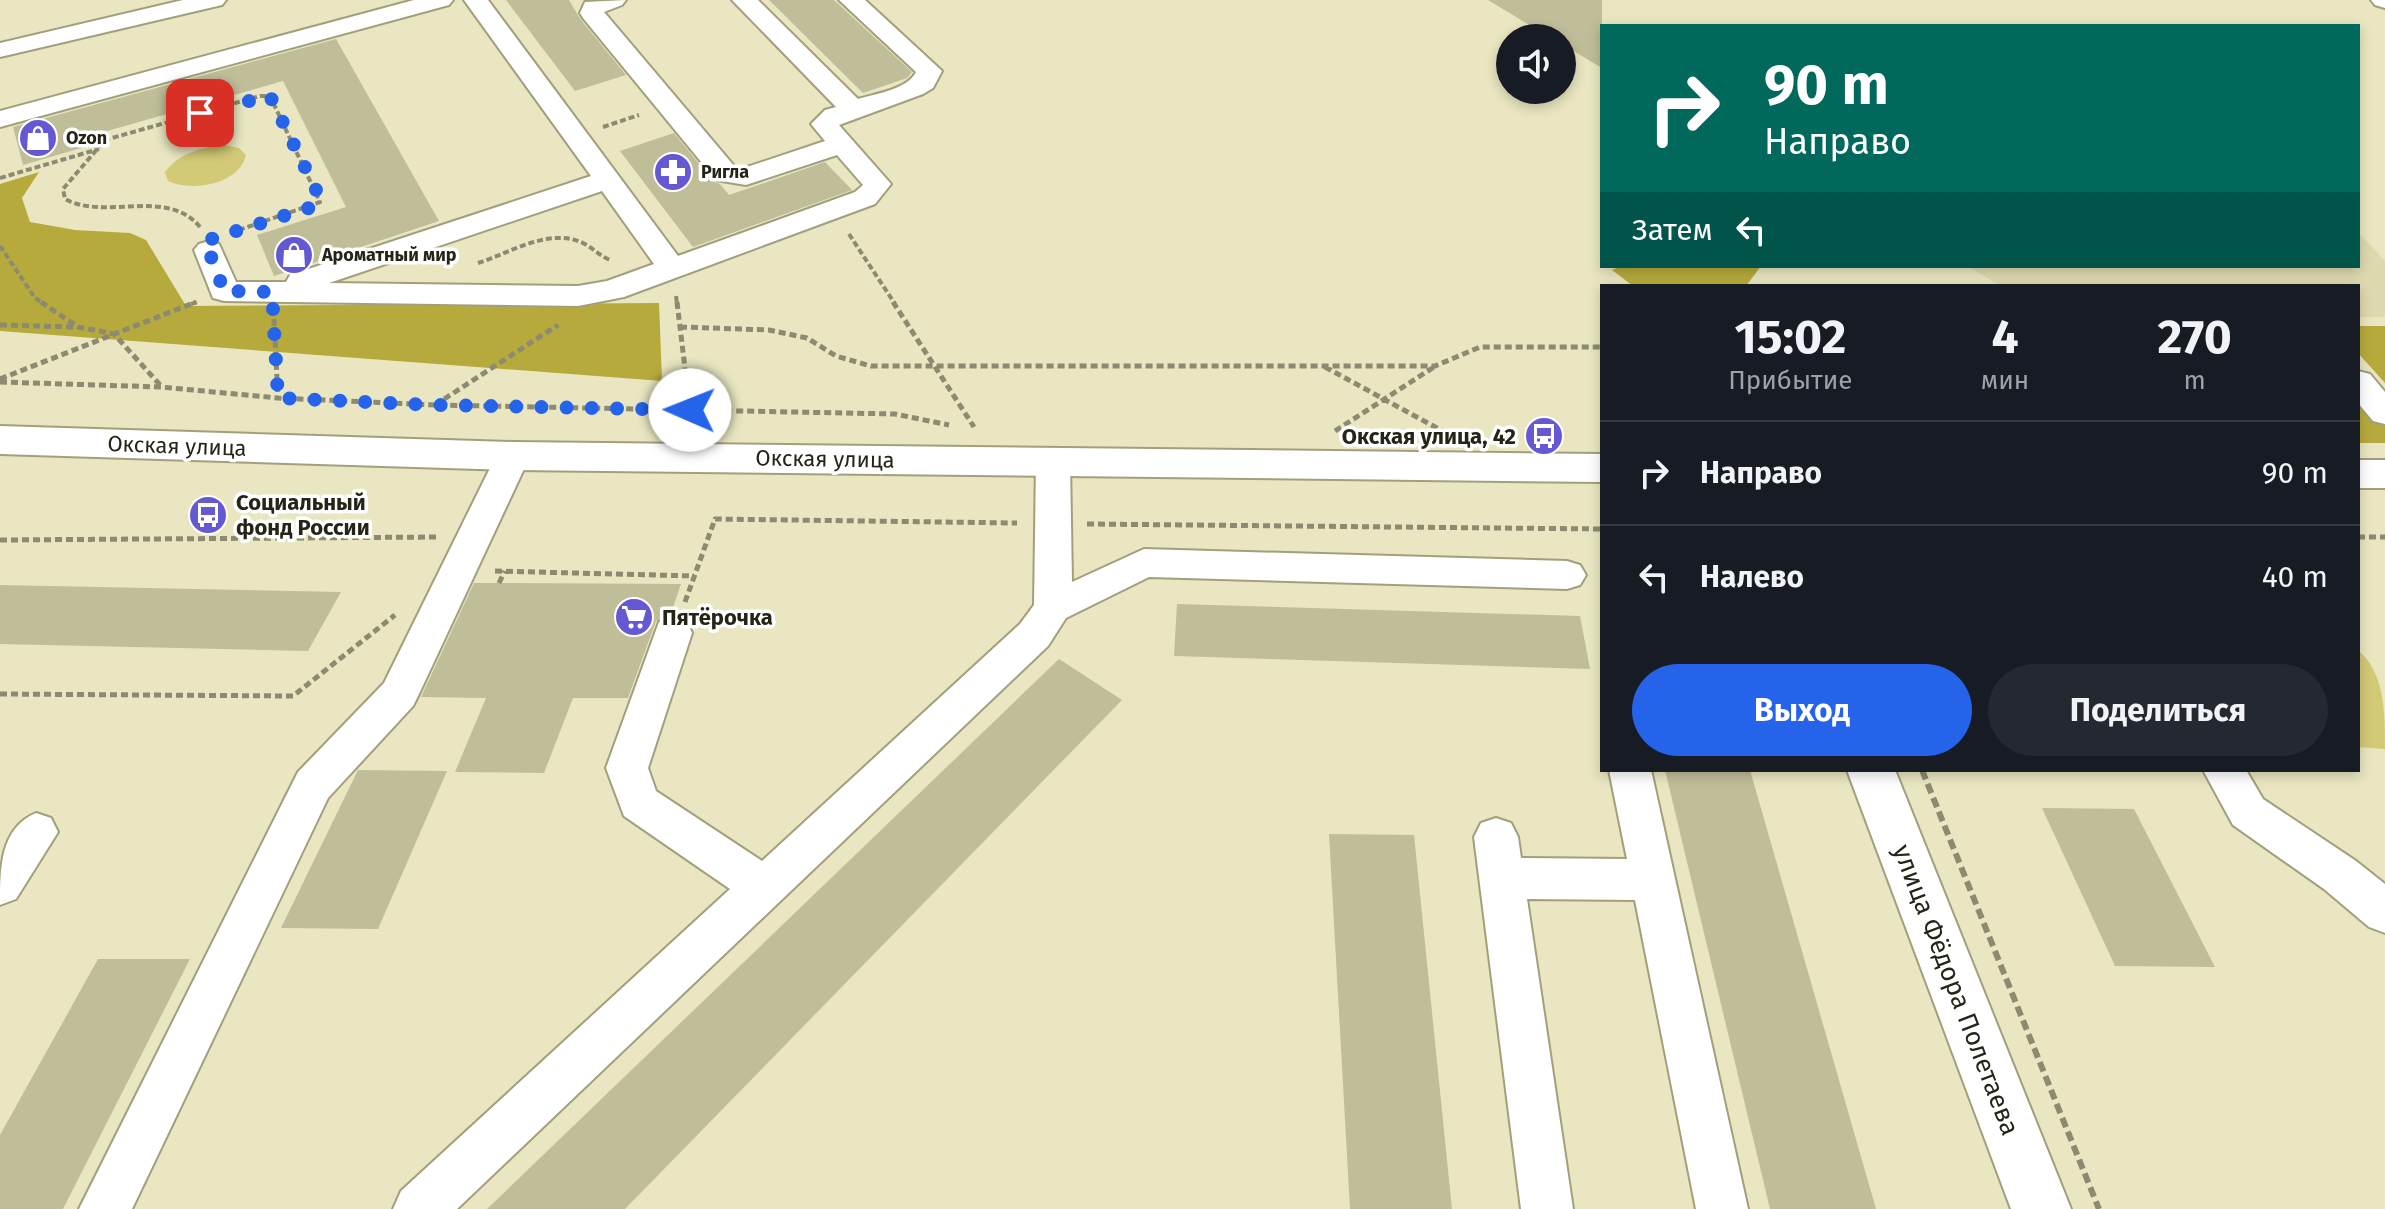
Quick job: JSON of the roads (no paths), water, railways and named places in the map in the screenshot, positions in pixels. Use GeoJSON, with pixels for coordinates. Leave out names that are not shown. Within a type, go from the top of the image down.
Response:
{"type":"FeatureCollection","features":[{"type":"Feature","properties":{"kind":"main road","name":"Окская улица"},"geometry":{"type":"LineString","coordinates":[[0,440],[513,456],[1600,468]]}},
{"type":"Feature","properties":{"kind":"main road"},"geometry":{"type":"LineString","coordinates":[[2360,474],[2385,474]]}},
{"type":"Feature","properties":{"kind":"main road","name":"улица Фёдора Полетаева"},"geometry":{"type":"LineString","coordinates":[[1872,772],[2041,1209]]}},
{"type":"Feature","properties":{"kind":"lane"},"geometry":{"type":"LineString","coordinates":[[0,50],[214,0]]}},
{"type":"Feature","properties":{"kind":"lane"},"geometry":{"type":"LineString","coordinates":[[0,119],[441,0]]}},
{"type":"Feature","properties":{"kind":"lane"},"geometry":{"type":"LineString","coordinates":[[476,0],[670,265]]}},
{"type":"Feature","properties":{"kind":"lane"},"geometry":{"type":"LineString","coordinates":[[614,0],[593,7],[592,13],[726,174],[746,177],[840,145]]}},
{"type":"Feature","properties":{"kind":"lane"},"geometry":{"type":"LineString","coordinates":[[744,0],[853,109]]}},
{"type":"Feature","properties":{"kind":"lane"},"geometry":{"type":"LineString","coordinates":[[207,246],[224,291],[578,296],[613,290],[852,192],[840,145],[824,124],[834,116],[914,89],[924,83],[929,71],[851,0]]}},
{"type":"Feature","properties":{"kind":"lane"},"geometry":{"type":"LineString","coordinates":[[272,292],[608,180]]}},
{"type":"Feature","properties":{"kind":"lane"},"geometry":{"type":"LineString","coordinates":[[2360,384],[2385,413]]}},
{"type":"Feature","properties":{"kind":"lane"},"geometry":{"type":"LineString","coordinates":[[105,1209],[313,785],[399,694],[478,563],[513,456]]}},
{"type":"Feature","properties":{"kind":"lane"},"geometry":{"type":"LineString","coordinates":[[1053,461],[1053,608]]}},
{"type":"Feature","properties":{"kind":"lane"},"geometry":{"type":"LineString","coordinates":[[419,1209],[1034,635],[1053,608],[1144,563],[1567,575]]}},
{"type":"Feature","properties":{"kind":"lane"},"geometry":{"type":"LineString","coordinates":[[673,633],[627,768],[639,803],[764,887]]}},
{"type":"Feature","properties":{"kind":"lane"},"geometry":{"type":"LineString","coordinates":[[1630,772],[1722,1209]]}},
{"type":"Feature","properties":{"kind":"lane"},"geometry":{"type":"LineString","coordinates":[[2225,772],[2248,812],[2340,875],[2385,912]]}},
{"type":"Feature","properties":{"kind":"lane"},"geometry":{"type":"LineString","coordinates":[[0,885],[36,832]]}},
{"type":"Feature","properties":{"kind":"lane"},"geometry":{"type":"LineString","coordinates":[[1547,1209],[1499,857],[1653,880]]}},
{"type":"Feature","properties":{"kind":"place","name":"Ozon"},"geometry":{"type":"Point","coordinates":[38,138]}},
{"type":"Feature","properties":{"kind":"place","name":"Ригла"},"geometry":{"type":"Point","coordinates":[673,172]}},
{"type":"Feature","properties":{"kind":"place","name":"Ароматный мир"},"geometry":{"type":"Point","coordinates":[294,255]}},
{"type":"Feature","properties":{"kind":"place","name":"Окская улица, 42"},"geometry":{"type":"Point","coordinates":[1544,436]}},
{"type":"Feature","properties":{"kind":"place","name":"Социальный фонд России"},"geometry":{"type":"Point","coordinates":[208,515]}},
{"type":"Feature","properties":{"kind":"place","name":"Пятёрочка"},"geometry":{"type":"Point","coordinates":[634,617]}}]}
